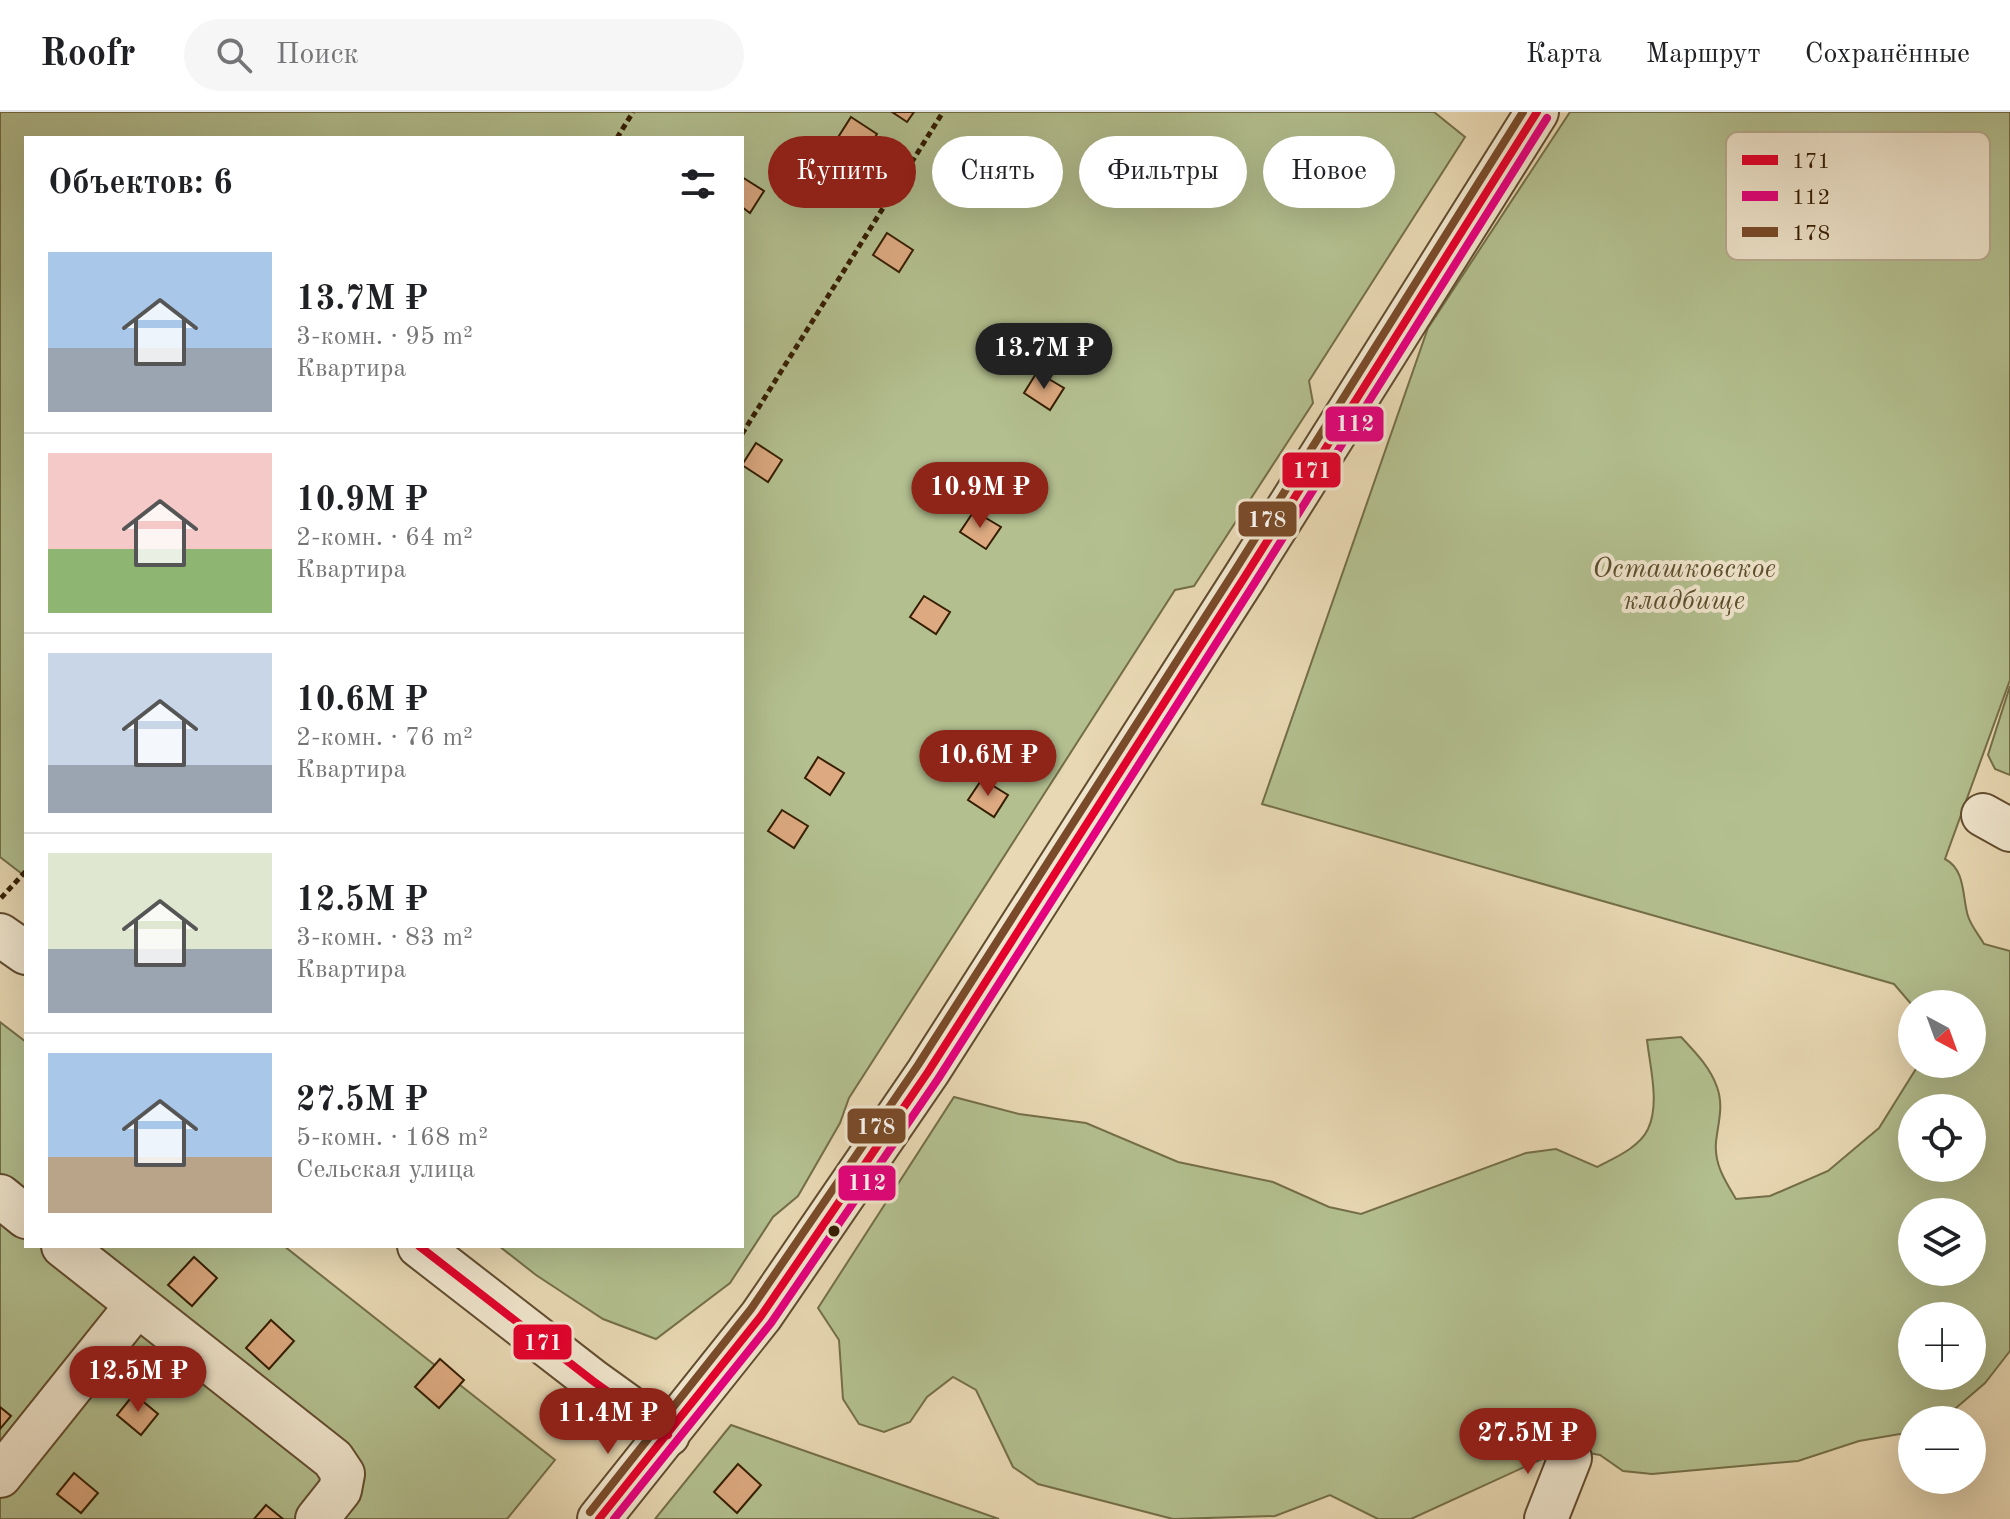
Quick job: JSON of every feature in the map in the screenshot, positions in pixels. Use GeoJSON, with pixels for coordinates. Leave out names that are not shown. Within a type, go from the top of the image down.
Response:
{"type":"FeatureCollection","features":[{"type":"Feature","properties":{"kind":"street"},"geometry":{"type":"LineString","coordinates":[[599,1519],[761,1316],[928,1072],[1537,112]]}},
{"type":"Feature","properties":{"kind":"street"},"geometry":{"type":"LineString","coordinates":[[0,935],[24,952]]}},
{"type":"Feature","properties":{"kind":"street"},"geometry":{"type":"LineString","coordinates":[[0,1196],[24,1215]]}},
{"type":"Feature","properties":{"kind":"street"},"geometry":{"type":"LineString","coordinates":[[66,1248],[333,1459],[343,1474],[340,1490],[317,1519]]}},
{"type":"Feature","properties":{"kind":"street"},"geometry":{"type":"LineString","coordinates":[[422,1248],[668,1435]]}},
{"type":"Feature","properties":{"kind":"street"},"geometry":{"type":"LineString","coordinates":[[0,1476],[137,1305]]}},
{"type":"Feature","properties":{"kind":"street"},"geometry":{"type":"LineString","coordinates":[[1546,1519],[1570,1458]]}},
{"type":"Feature","properties":{"kind":"path"},"geometry":{"type":"LineString","coordinates":[[618,136],[633,112]]}},
{"type":"Feature","properties":{"kind":"path"},"geometry":{"type":"LineString","coordinates":[[744,431],[943,112]]}},
{"type":"Feature","properties":{"kind":"path"},"geometry":{"type":"LineString","coordinates":[[0,898],[24,873]]}},
{"type":"Feature","properties":{"kind":"green space"},"geometry":{"type":"Polygon","coordinates":[[[0,112],[1434,112],[1465,137],[1309,381],[1313,403],[1194,586],[1175,590],[849,1098],[840,1123],[798,1196],[773,1217],[730,1283],[656,1339],[603,1319],[502,1248],[744,1248],[744,136],[24,136],[24,875],[0,857],[0,112]]]}},
{"type":"Feature","properties":{"kind":"green space","name":"Осташковское кладбище"},"geometry":{"type":"Polygon","coordinates":[[[1570,112],[2010,112],[2010,680],[1945,859],[1957,870],[1968,916],[1984,944],[2010,951],[2010,1351],[1986,1382],[1986,1302],[1898,1302],[1898,1390],[1977,1390],[1958,1406],[1898,1406],[1898,1434],[1859,1441],[1798,1461],[1652,1474],[1623,1471],[1600,1455],[1572,1450],[1544,1458],[1411,1519],[1378,1519],[1330,1495],[1275,1516],[1173,1519],[1038,1484],[1013,1467],[976,1390],[953,1377],[927,1397],[910,1422],[884,1432],[859,1424],[843,1399],[839,1340],[818,1308],[954,1097],[1019,1114],[1086,1123],[1178,1162],[1273,1182],[1329,1207],[1361,1214],[1526,1153],[1556,1149],[1597,1167],[1626,1152],[1644,1136],[1652,1119],[1653,1085],[1647,1040],[1681,1037],[1702,1060],[1717,1087],[1720,1114],[1717,1158],[1724,1179],[1736,1199],[1770,1196],[1828,1171],[1879,1128],[1898,1098],[1898,1182],[1986,1182],[1986,1094],[1900,1094],[1910,1078],[1986,1078],[1986,990],[1899,990],[1894,984],[1262,804],[1428,328],[1570,112]]]}},
{"type":"Feature","properties":{"kind":"green space"},"geometry":{"type":"Polygon","coordinates":[[[2010,686],[2010,775],[1995,769],[1988,755],[2010,686]]]}},
{"type":"Feature","properties":{"kind":"green space"},"geometry":{"type":"Polygon","coordinates":[[[0,1022],[24,1040],[24,1248],[287,1248],[555,1460],[507,1519],[0,1519],[0,1022]]]}},
{"type":"Feature","properties":{"kind":"green space"},"geometry":{"type":"Polygon","coordinates":[[[731,1425],[999,1519],[655,1519],[731,1425]]]}},
{"type":"Feature","properties":{"kind":"building"},"geometry":{"type":"Polygon","coordinates":[[[892,112],[914,112],[907,122],[892,112]]]}},
{"type":"Feature","properties":{"kind":"building"},"geometry":{"type":"Polygon","coordinates":[[[851,117],[877,134],[876,136],[839,136],[851,117]]]}},
{"type":"Feature","properties":{"kind":"building"},"geometry":{"type":"Polygon","coordinates":[[[744,178],[764,191],[750,213],[744,208],[744,178]]]}},
{"type":"Feature","properties":{"kind":"building"},"geometry":{"type":"Polygon","coordinates":[[[887,233],[913,250],[899,272],[873,255],[887,233]]]}},
{"type":"Feature","properties":{"kind":"building"},"geometry":{"type":"Polygon","coordinates":[[[1037,372],[1064,388],[1050,410],[1024,393],[1037,372]]]}},
{"type":"Feature","properties":{"kind":"building"},"geometry":{"type":"Polygon","coordinates":[[[756,443],[782,460],[768,482],[744,466],[756,443]]]}},
{"type":"Feature","properties":{"kind":"building"},"geometry":{"type":"Polygon","coordinates":[[[974,511],[1001,527],[986,549],[960,532],[974,511]]]}},
{"type":"Feature","properties":{"kind":"building"},"geometry":{"type":"Polygon","coordinates":[[[924,596],[950,612],[936,634],[910,617],[924,596]]]}},
{"type":"Feature","properties":{"kind":"building"},"geometry":{"type":"Polygon","coordinates":[[[818,757],[844,773],[830,795],[805,778],[818,757]]]}},
{"type":"Feature","properties":{"kind":"building"},"geometry":{"type":"Polygon","coordinates":[[[982,779],[1008,795],[994,817],[968,800],[982,779]]]}},
{"type":"Feature","properties":{"kind":"building"},"geometry":{"type":"Polygon","coordinates":[[[782,810],[808,826],[794,848],[768,831],[782,810]]]}},
{"type":"Feature","properties":{"kind":"building"},"geometry":{"type":"Polygon","coordinates":[[[194,1257],[217,1278],[192,1306],[168,1285],[194,1257]]]}},
{"type":"Feature","properties":{"kind":"building"},"geometry":{"type":"Polygon","coordinates":[[[271,1320],[294,1341],[269,1369],[246,1348],[271,1320]]]}},
{"type":"Feature","properties":{"kind":"building"},"geometry":{"type":"Polygon","coordinates":[[[440,1359],[464,1380],[439,1408],[415,1387],[440,1359]]]}},
{"type":"Feature","properties":{"kind":"building"},"geometry":{"type":"Polygon","coordinates":[[[134,1394],[158,1414],[141,1435],[117,1415],[134,1394]]]}},
{"type":"Feature","properties":{"kind":"building"},"geometry":{"type":"Polygon","coordinates":[[[0,1407],[11,1416],[0,1429],[0,1407]]]}},
{"type":"Feature","properties":{"kind":"building"},"geometry":{"type":"Polygon","coordinates":[[[738,1464],[761,1485],[737,1513],[714,1492],[738,1464]]]}},
{"type":"Feature","properties":{"kind":"building"},"geometry":{"type":"Polygon","coordinates":[[[74,1473],[98,1493],[81,1513],[57,1494],[74,1473]]]}},
{"type":"Feature","properties":{"kind":"building"},"geometry":{"type":"Polygon","coordinates":[[[266,1505],[283,1519],[254,1519],[266,1505]]]}},
{"type":"Feature","properties":{"kind":"transit line","name":"178"},"geometry":{"type":"LineString","coordinates":[[590,1512],[751,1309],[918,1065],[1234,572],[1523,112]]}},
{"type":"Feature","properties":{"kind":"transit line","name":"171"},"geometry":{"type":"LineString","coordinates":[[599,1519],[761,1316],[928,1072],[1537,112]]}},
{"type":"Feature","properties":{"kind":"transit line","name":"112"},"geometry":{"type":"LineString","coordinates":[[614,1519],[771,1323],[938,1079],[1547,118]]}},
{"type":"Feature","properties":{"kind":"transit line","name":"171"},"geometry":{"type":"LineString","coordinates":[[422,1248],[668,1435]]}}]}
